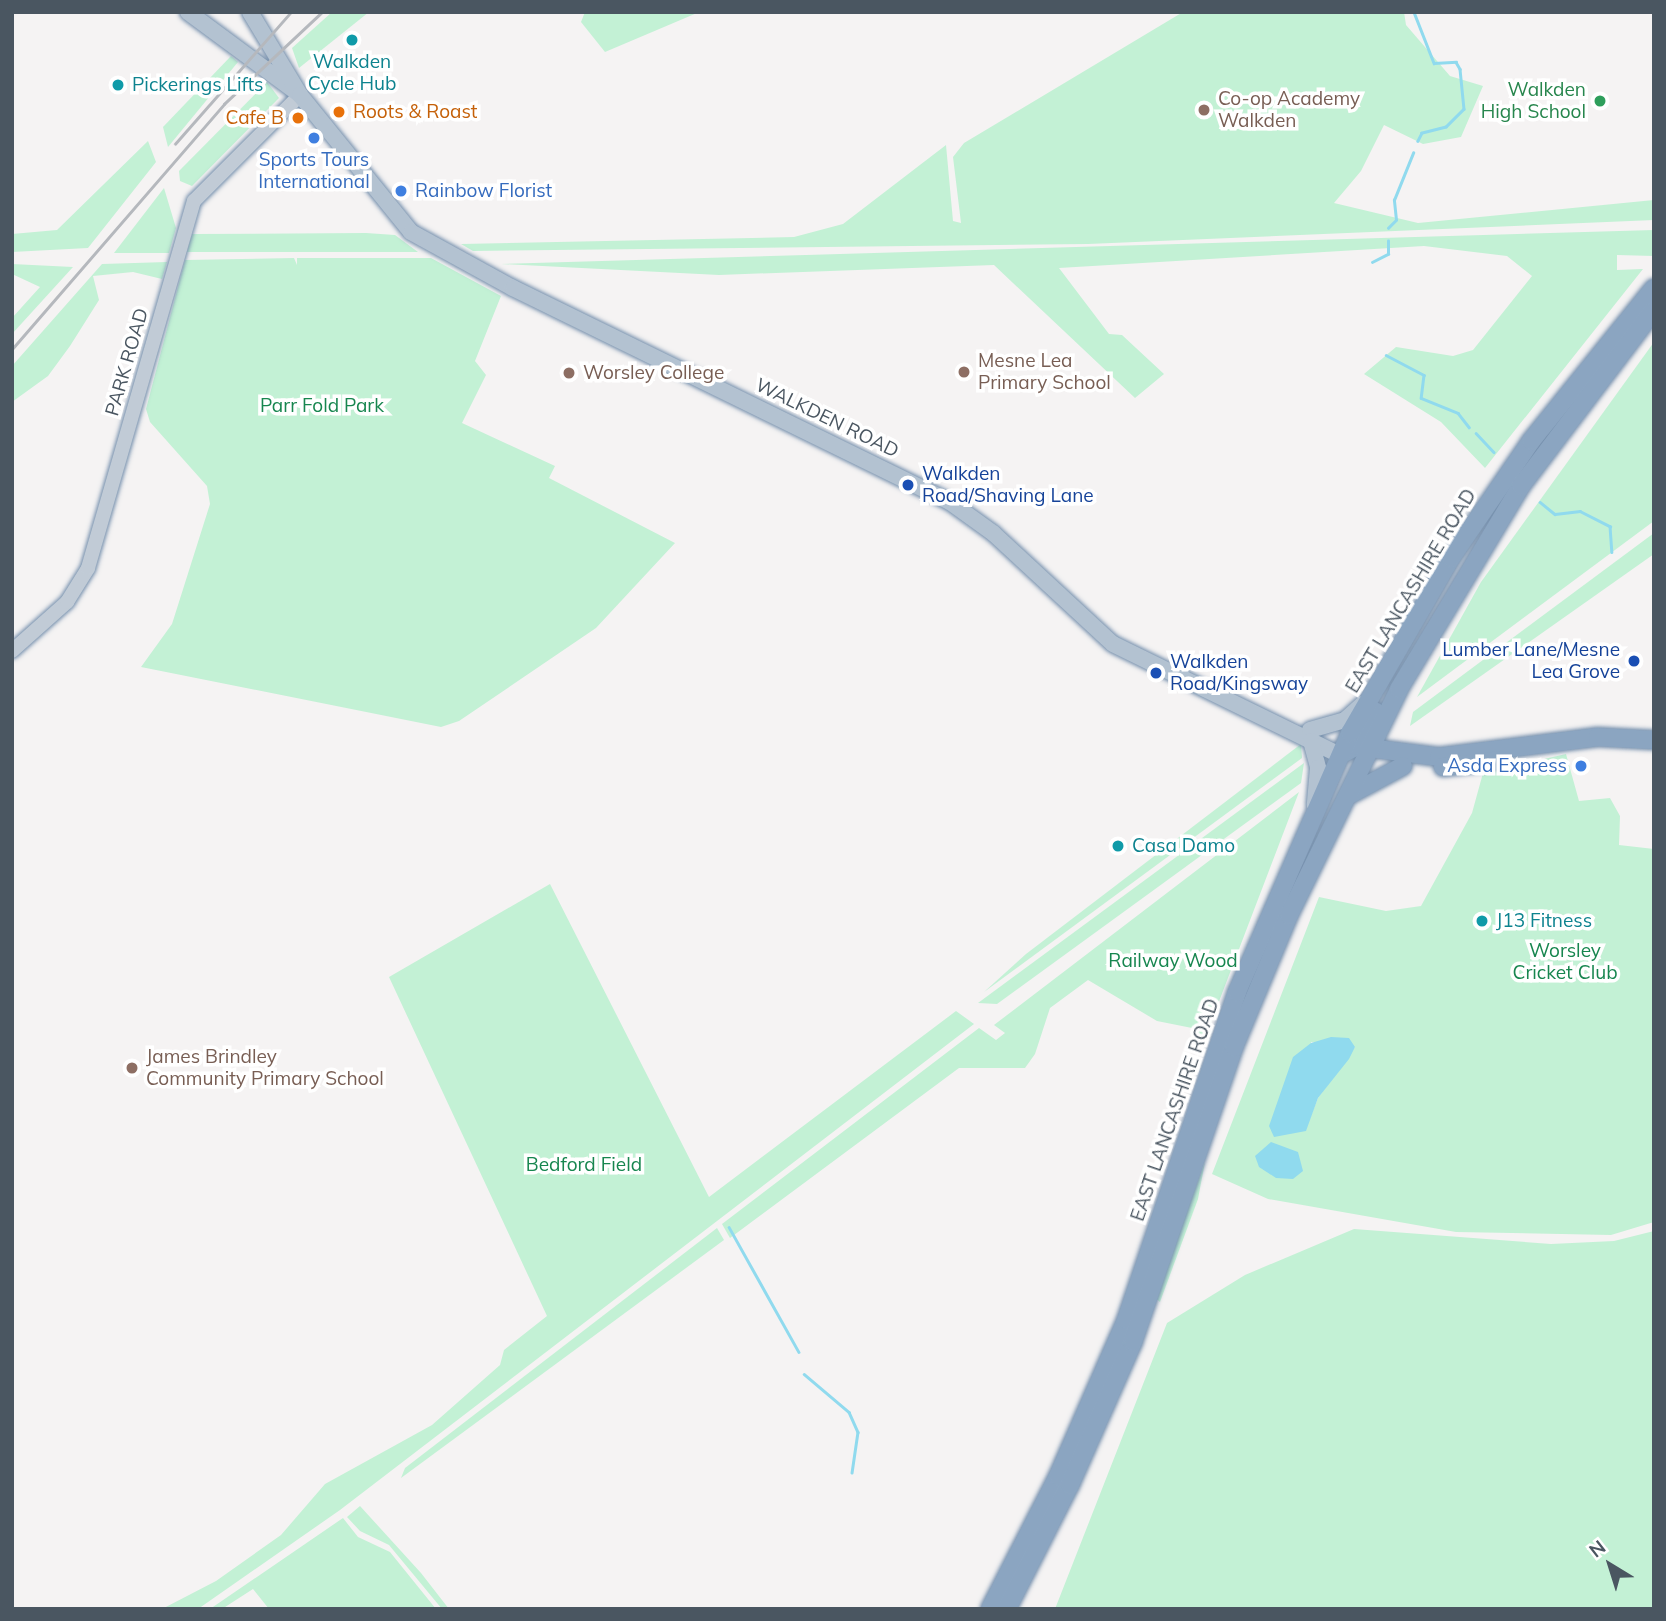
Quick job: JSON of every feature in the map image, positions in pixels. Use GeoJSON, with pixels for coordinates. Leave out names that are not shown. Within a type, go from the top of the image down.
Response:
{"type":"FeatureCollection","features":[{"type":"Feature","properties":{"kind":"highway","name":"EAST LANCASHIRE ROAD"},"geometry":{"type":"LineString","coordinates":[[1007,1609],[1128,1354],[1234,1048],[1289,915],[1347,797],[1369,698],[1451,558],[1531,441],[1654,288]]}},
{"type":"Feature","properties":{"kind":"highway","name":"EAST LANCASHIRE ROAD"},"geometry":{"type":"LineString","coordinates":[[990,1609],[1058,1476],[1126,1320],[1249,964],[1315,805],[1399,689],[1521,486],[1654,310]]}},
{"type":"Feature","properties":{"kind":"highway"},"geometry":{"type":"LineString","coordinates":[[1249,964],[1265,943],[1355,752],[1463,562],[1521,486]]}},
{"type":"Feature","properties":{"kind":"highway"},"geometry":{"type":"LineString","coordinates":[[1347,797],[1403,760],[1392,733],[1399,689]]}},
{"type":"Feature","properties":{"kind":"highway","name":"WALKDEN ROAD"},"geometry":{"type":"LineString","coordinates":[[1355,752],[1403,760],[1472,766],[1556,744],[1598,737],[1654,740]]}},
{"type":"Feature","properties":{"kind":"main road"},"geometry":{"type":"LineString","coordinates":[[188,12],[300,95]]}},
{"type":"Feature","properties":{"kind":"main road","name":"WALKDEN ROAD"},"geometry":{"type":"LineString","coordinates":[[250,12],[300,95],[378,197],[428,242],[475,269],[953,503],[993,533],[1113,644],[1292,728],[1355,752]]}},
{"type":"Feature","properties":{"kind":"main road"},"geometry":{"type":"LineString","coordinates":[[258,66],[275,50]]}},
{"type":"Feature","properties":{"kind":"main road"},"geometry":{"type":"LineString","coordinates":[[1315,805],[1318,768],[1310,735],[1345,720],[1369,698]]}},
{"type":"Feature","properties":{"kind":"street","name":"PARK ROAD"},"geometry":{"type":"LineString","coordinates":[[12,651],[67,602],[88,568],[172,273],[198,194],[300,95]]}},
{"type":"Feature","properties":{"kind":"green space"},"geometry":{"type":"Polygon","coordinates":[[[332,12],[369,12],[299,68],[292,48],[332,12]]]}},
{"type":"Feature","properties":{"kind":"green space"},"geometry":{"type":"Polygon","coordinates":[[[585,12],[697,13],[605,52],[581,22],[585,12]]]}},
{"type":"Feature","properties":{"kind":"green space","name":"Co-op Academy Walkden"},"geometry":{"type":"Polygon","coordinates":[[[1183,12],[1404,12],[1406,25],[1450,76],[1483,86],[1461,137],[1423,144],[1384,125],[1361,171],[1334,203],[1418,223],[1654,200],[1654,220],[1088,244],[473,251],[461,244],[794,237],[843,224],[946,145],[953,221],[961,223],[953,157],[964,143],[1183,12]]]}},
{"type":"Feature","properties":{"kind":"green space"},"geometry":{"type":"Polygon","coordinates":[[[231,56],[238,62],[168,147],[163,127],[231,56]]]}},
{"type":"Feature","properties":{"kind":"green space"},"geometry":{"type":"Polygon","coordinates":[[[267,82],[279,98],[192,186],[180,181],[179,171],[267,82]]]}},
{"type":"Feature","properties":{"kind":"green space"},"geometry":{"type":"Polygon","coordinates":[[[148,141],[156,162],[88,248],[12,252],[12,234],[57,230],[148,141]]]}},
{"type":"Feature","properties":{"kind":"green space"},"geometry":{"type":"Polygon","coordinates":[[[164,188],[176,228],[169,253],[114,253],[164,188]]]}},
{"type":"Feature","properties":{"kind":"green space"},"geometry":{"type":"Polygon","coordinates":[[[1654,230],[1654,256],[1617,255],[1617,270],[1643,269],[1485,468],[1441,422],[1364,374],[1396,347],[1453,356],[1473,350],[1532,276],[1507,256],[1424,246],[1059,268],[1109,334],[1122,335],[1164,374],[1135,398],[994,265],[719,275],[501,264],[1654,230]]]}},
{"type":"Feature","properties":{"kind":"green space"},"geometry":{"type":"Polygon","coordinates":[[[192,234],[395,235],[418,252],[187,252],[192,234]]]}},
{"type":"Feature","properties":{"kind":"green space","name":"Parr Fold Park"},"geometry":{"type":"Polygon","coordinates":[[[294,258],[297,265],[297,258],[431,258],[501,296],[475,361],[486,375],[462,423],[555,466],[549,478],[675,543],[596,628],[459,721],[441,727],[141,667],[172,624],[210,504],[207,486],[150,422],[146,409],[185,260],[294,258]]]}},
{"type":"Feature","properties":{"kind":"green space"},"geometry":{"type":"Polygon","coordinates":[[[167,262],[162,279],[133,272],[93,276],[99,300],[70,346],[48,376],[12,402],[12,366],[102,264],[167,262]]]}},
{"type":"Feature","properties":{"kind":"green space"},"geometry":{"type":"Polygon","coordinates":[[[12,264],[73,267],[12,334],[12,318],[40,287],[12,274],[12,264]]]}},
{"type":"Feature","properties":{"kind":"green space"},"geometry":{"type":"Polygon","coordinates":[[[1654,342],[1654,521],[1417,697],[1481,582],[1654,342]]]}},
{"type":"Feature","properties":{"kind":"green space"},"geometry":{"type":"Polygon","coordinates":[[[1654,533],[1654,554],[1410,726],[1413,712],[1654,533]]]}},
{"type":"Feature","properties":{"kind":"green space"},"geometry":{"type":"Polygon","coordinates":[[[1301,744],[1302,758],[984,992],[1026,954],[1301,744]]]}},
{"type":"Feature","properties":{"kind":"green space","name":"Worsley Cricket Club"},"geometry":{"type":"Polygon","coordinates":[[[1566,754],[1579,801],[1610,798],[1620,816],[1619,845],[1654,849],[1654,1222],[1611,1235],[1456,1232],[1268,1199],[1212,1174],[1319,897],[1386,911],[1421,906],[1472,813],[1483,773],[1566,754]],[[1311,1042],[1305,1131],[1318,1098],[1355,1047],[1311,1042]]]}},
{"type":"Feature","properties":{"kind":"green space"},"geometry":{"type":"Polygon","coordinates":[[[1304,763],[1301,783],[997,1004],[978,1003],[1304,763]]]}},
{"type":"Feature","properties":{"kind":"green space","name":"Railway Wood"},"geometry":{"type":"Polygon","coordinates":[[[1299,792],[1205,1038],[1192,1028],[1157,1021],[1088,980],[1050,1008],[1035,1054],[1025,1068],[959,1068],[730,1238],[722,1224],[979,1028],[996,1040],[1005,1033],[994,1025],[1299,792]]]}},
{"type":"Feature","properties":{"kind":"green space","name":"Bedford Field"},"geometry":{"type":"Polygon","coordinates":[[[550,884],[709,1197],[956,1011],[974,1024],[340,1510],[198,1609],[162,1609],[216,1581],[281,1535],[325,1484],[432,1425],[500,1365],[504,1350],[547,1316],[389,977],[550,884]]]}},
{"type":"Feature","properties":{"kind":"green space"},"geometry":{"type":"Polygon","coordinates":[[[1205,1162],[1198,1199],[1160,1302],[1155,1298],[1205,1162]]]}},
{"type":"Feature","properties":{"kind":"green space"},"geometry":{"type":"Polygon","coordinates":[[[717,1228],[724,1240],[401,1478],[405,1468],[717,1228]]]}},
{"type":"Feature","properties":{"kind":"green space"},"geometry":{"type":"Polygon","coordinates":[[[1354,1229],[1551,1244],[1614,1241],[1654,1231],[1654,1609],[1055,1609],[1167,1323],[1245,1275],[1354,1229]]]}},
{"type":"Feature","properties":{"kind":"green space"},"geometry":{"type":"Polygon","coordinates":[[[360,1506],[421,1573],[449,1609],[442,1609],[389,1545],[360,1531],[347,1517],[360,1506]]]}},
{"type":"Feature","properties":{"kind":"green space"},"geometry":{"type":"Polygon","coordinates":[[[343,1518],[358,1537],[390,1552],[436,1609],[269,1609],[253,1589],[222,1609],[210,1609],[343,1518]]]}},
{"type":"Feature","properties":{"kind":"water"},"geometry":{"type":"Polygon","coordinates":[[[1331,1037],[1349,1038],[1355,1047],[1349,1059],[1318,1098],[1306,1131],[1274,1137],[1269,1126],[1293,1057],[1311,1043],[1331,1037]]]}},
{"type":"Feature","properties":{"kind":"water"},"geometry":{"type":"Polygon","coordinates":[[[1271,1142],[1298,1152],[1303,1171],[1293,1179],[1276,1178],[1259,1167],[1255,1156],[1271,1142]]]}},
{"type":"Feature","properties":{"kind":"waterway"},"geometry":{"type":"LineString","coordinates":[[1414,12],[1434,63],[1456,62],[1460,69],[1464,109],[1446,127],[1422,133],[1418,141]]}},
{"type":"Feature","properties":{"kind":"waterway"},"geometry":{"type":"LineString","coordinates":[[1388,228],[1396,220],[1394,200],[1413,153]]}},
{"type":"Feature","properties":{"kind":"waterway"},"geometry":{"type":"LineString","coordinates":[[1372,262],[1388,254],[1388,241]]}},
{"type":"Feature","properties":{"kind":"waterway"},"geometry":{"type":"LineString","coordinates":[[1386,355],[1424,375],[1421,398],[1458,413],[1469,427]]}},
{"type":"Feature","properties":{"kind":"waterway"},"geometry":{"type":"LineString","coordinates":[[1476,433],[1494,452]]}},
{"type":"Feature","properties":{"kind":"waterway"},"geometry":{"type":"LineString","coordinates":[[1540,502],[1555,514],[1580,511],[1610,526],[1612,552]]}},
{"type":"Feature","properties":{"kind":"waterway"},"geometry":{"type":"LineString","coordinates":[[729,1227],[799,1352]]}},
{"type":"Feature","properties":{"kind":"waterway"},"geometry":{"type":"LineString","coordinates":[[804,1374],[849,1412],[858,1432],[852,1473]]}},
{"type":"Feature","properties":{"kind":"railway"},"geometry":{"type":"LineString","coordinates":[[175,144],[291,12]]}},
{"type":"Feature","properties":{"kind":"railway"},"geometry":{"type":"LineString","coordinates":[[12,349],[224,104],[322,12]]}},
{"type":"Feature","properties":{"kind":"place","name":"Walkden Cycle Hub"},"geometry":{"type":"Point","coordinates":[352,40]}},
{"type":"Feature","properties":{"kind":"place","name":"Pickerings Lifts"},"geometry":{"type":"Point","coordinates":[118,85]}},
{"type":"Feature","properties":{"kind":"place","name":"Walkden High School"},"geometry":{"type":"Point","coordinates":[1600,101]}},
{"type":"Feature","properties":{"kind":"place","name":"Co-op Academy Walkden"},"geometry":{"type":"Point","coordinates":[1204,110]}},
{"type":"Feature","properties":{"kind":"place","name":"Roots & Roast"},"geometry":{"type":"Point","coordinates":[339,112]}},
{"type":"Feature","properties":{"kind":"place","name":"Cafe B"},"geometry":{"type":"Point","coordinates":[298,118]}},
{"type":"Feature","properties":{"kind":"place","name":"Sports Tours International"},"geometry":{"type":"Point","coordinates":[314,138]}},
{"type":"Feature","properties":{"kind":"place","name":"Rainbow Florist"},"geometry":{"type":"Point","coordinates":[401,191]}},
{"type":"Feature","properties":{"kind":"place","name":"Mesne Lea Primary School"},"geometry":{"type":"Point","coordinates":[964,372]}},
{"type":"Feature","properties":{"kind":"place","name":"Worsley College"},"geometry":{"type":"Point","coordinates":[569,373]}},
{"type":"Feature","properties":{"kind":"place","name":"Walkden Road/Shaving Lane"},"geometry":{"type":"Point","coordinates":[908,485]}},
{"type":"Feature","properties":{"kind":"place","name":"Lumber Lane/Mesne Lea Grove"},"geometry":{"type":"Point","coordinates":[1634,661]}},
{"type":"Feature","properties":{"kind":"place","name":"Walkden Road/Kingsway"},"geometry":{"type":"Point","coordinates":[1156,673]}},
{"type":"Feature","properties":{"kind":"place","name":"Asda Express"},"geometry":{"type":"Point","coordinates":[1581,766]}},
{"type":"Feature","properties":{"kind":"place","name":"Casa Damo"},"geometry":{"type":"Point","coordinates":[1118,846]}},
{"type":"Feature","properties":{"kind":"place","name":"J13 Fitness"},"geometry":{"type":"Point","coordinates":[1482,921]}},
{"type":"Feature","properties":{"kind":"place","name":"James Brindley Community Primary School"},"geometry":{"type":"Point","coordinates":[132,1068]}}]}
